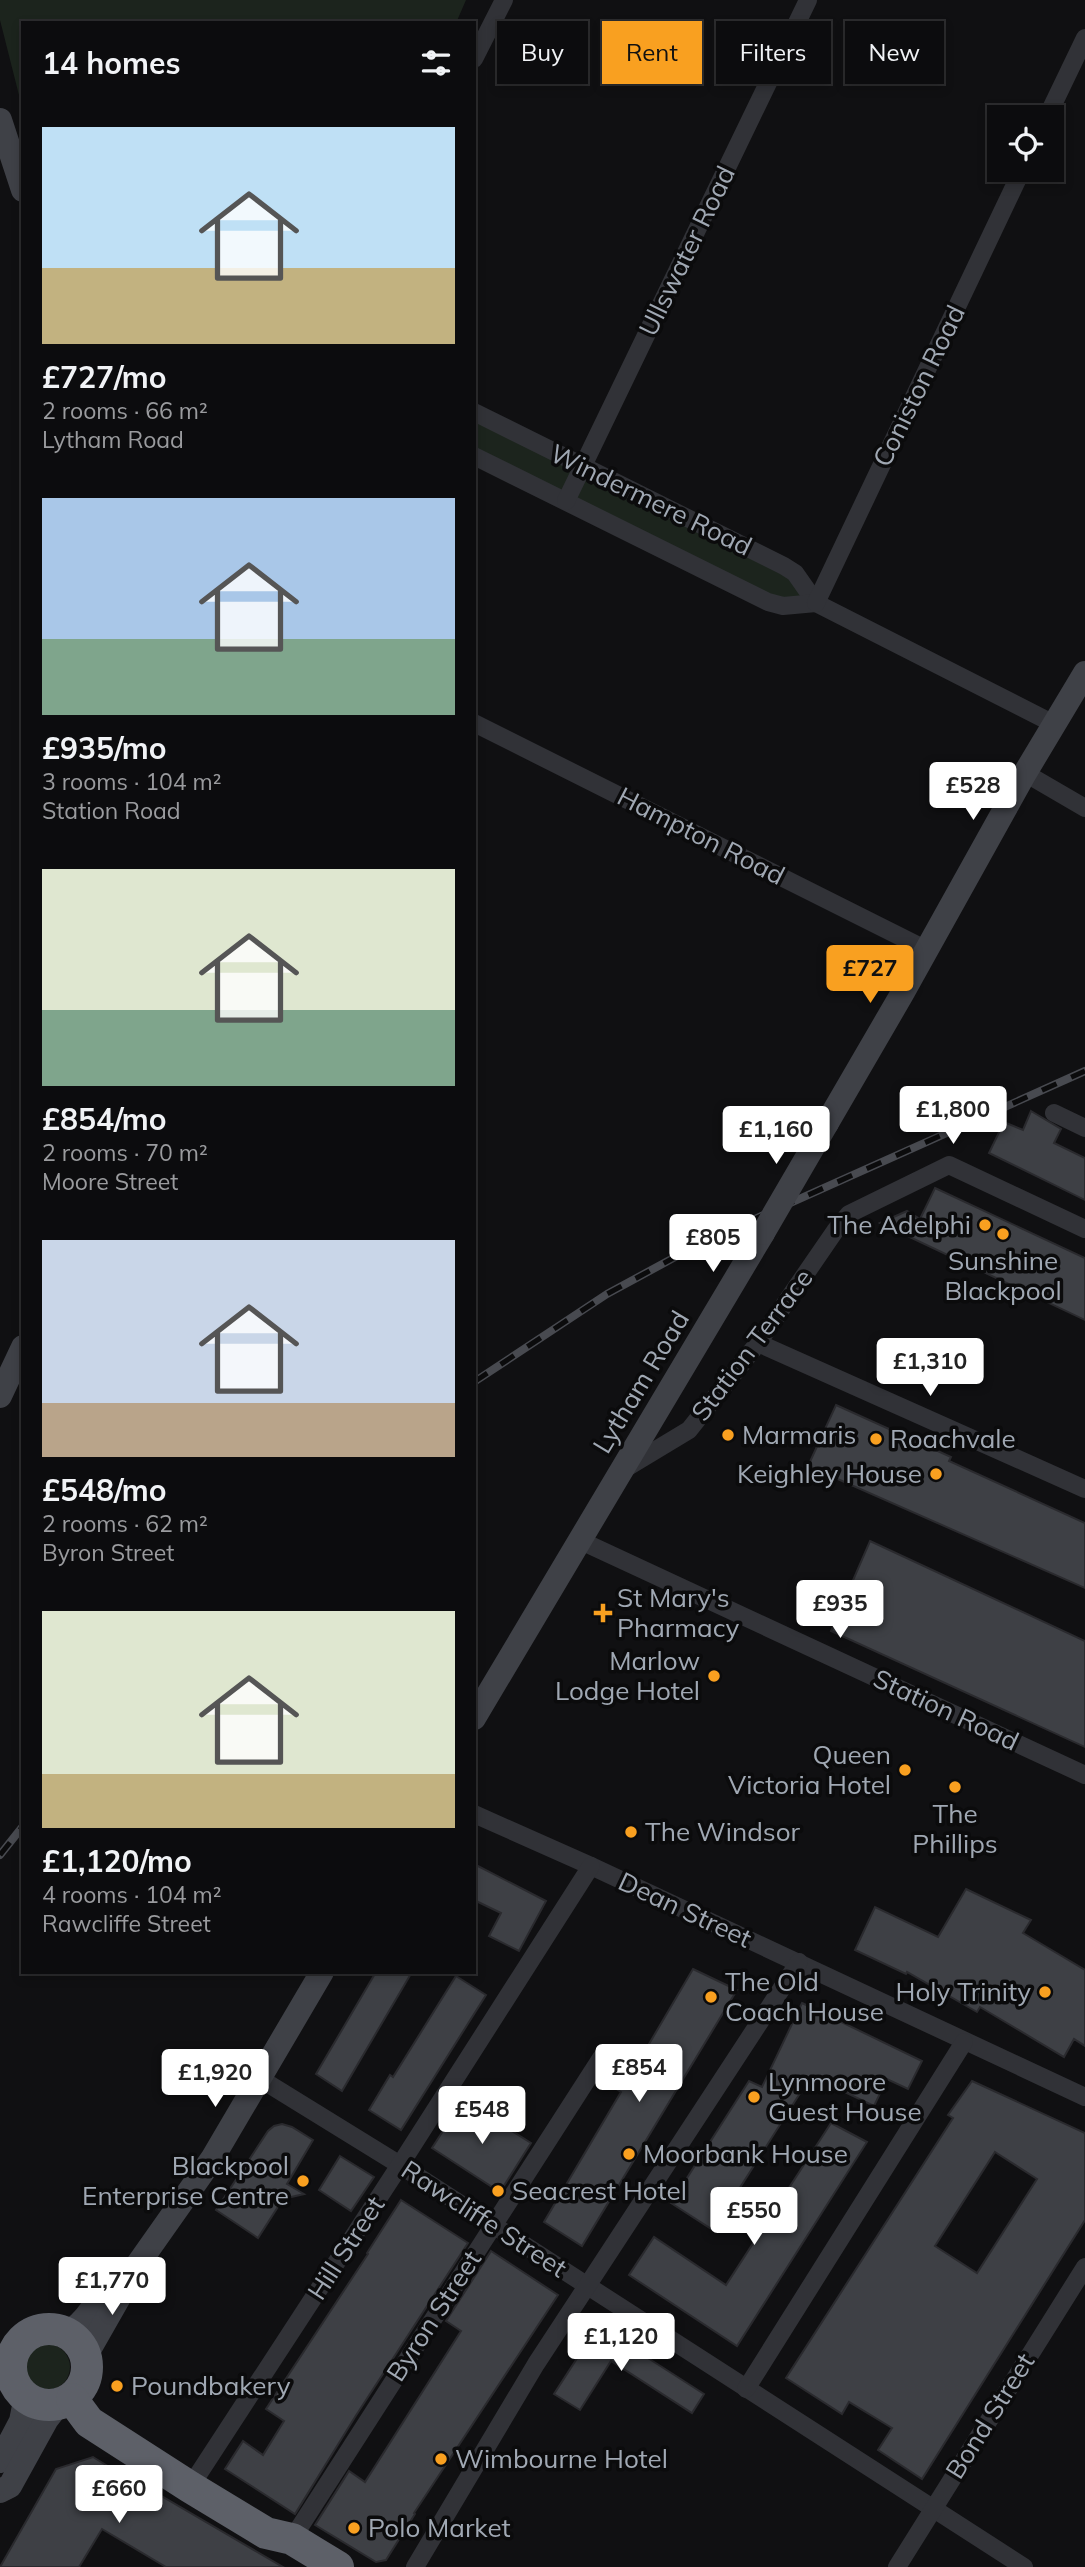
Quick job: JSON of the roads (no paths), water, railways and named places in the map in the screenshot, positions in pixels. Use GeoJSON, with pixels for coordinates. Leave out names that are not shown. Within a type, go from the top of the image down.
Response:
{"type":"FeatureCollection","features":[{"type":"Feature","properties":{"kind":"highway"},"geometry":{"type":"LineString","coordinates":[[46,2329],[76,2345],[86,2370],[82,2386],[65,2402],[40,2404],[26,2396],[15,2383],[5,2362],[16,2346],[13,2330],[46,2329]]}},
{"type":"Feature","properties":{"kind":"highway"},"geometry":{"type":"LineString","coordinates":[[65,2402],[89,2422],[266,2533],[292,2539],[338,2567]]}},
{"type":"Feature","properties":{"kind":"main road"},"geometry":{"type":"LineString","coordinates":[[0,120],[21,184]]}},
{"type":"Feature","properties":{"kind":"main road","name":"Lytham Road"},"geometry":{"type":"LineString","coordinates":[[476,1715],[744,1266],[927,950],[1025,773],[1085,673]]}},
{"type":"Feature","properties":{"kind":"main road"},"geometry":{"type":"LineString","coordinates":[[0,1396],[21,1350]]}},
{"type":"Feature","properties":{"kind":"main road"},"geometry":{"type":"LineString","coordinates":[[76,2345],[79,2324],[96,2300],[120,2273],[138,2264],[212,2159],[320,1974]]}},
{"type":"Feature","properties":{"kind":"main road"},"geometry":{"type":"LineString","coordinates":[[0,2461],[21,2421],[26,2396]]}},
{"type":"Feature","properties":{"kind":"main road"},"geometry":{"type":"LineString","coordinates":[[0,2491],[10,2486],[47,2419],[65,2402]]}},
{"type":"Feature","properties":{"kind":"street"},"geometry":{"type":"LineString","coordinates":[[476,55],[504,0]]}},
{"type":"Feature","properties":{"kind":"street","name":"Ullswater Road"},"geometry":{"type":"LineString","coordinates":[[566,502],[808,0]]}},
{"type":"Feature","properties":{"kind":"street"},"geometry":{"type":"LineString","coordinates":[[1053,105],[1085,38]]}},
{"type":"Feature","properties":{"kind":"street","name":"Coniston Road"},"geometry":{"type":"LineString","coordinates":[[816,603],[1016,182]]}},
{"type":"Feature","properties":{"kind":"street","name":"Windermere Road"},"geometry":{"type":"LineString","coordinates":[[476,413],[784,566],[795,573],[816,603],[1054,724]]}},
{"type":"Feature","properties":{"kind":"street","name":"Windermere Road"},"geometry":{"type":"LineString","coordinates":[[476,457],[768,602],[791,606],[816,603]]}},
{"type":"Feature","properties":{"kind":"street","name":"Hampton Road"},"geometry":{"type":"LineString","coordinates":[[476,724],[927,950]]}},
{"type":"Feature","properties":{"kind":"street"},"geometry":{"type":"LineString","coordinates":[[1025,773],[1085,808]]}},
{"type":"Feature","properties":{"kind":"street"},"geometry":{"type":"LineString","coordinates":[[1054,1113],[1085,1128]]}},
{"type":"Feature","properties":{"kind":"street","name":"Station Terrace"},"geometry":{"type":"LineString","coordinates":[[622,1470],[688,1430],[758,1343],[849,1214],[949,1165],[1085,1229]]}},
{"type":"Feature","properties":{"kind":"street"},"geometry":{"type":"LineString","coordinates":[[758,1343],[1085,1489]]}},
{"type":"Feature","properties":{"kind":"street","name":"Station Road"},"geometry":{"type":"LineString","coordinates":[[579,1540],[1085,1775]]}},
{"type":"Feature","properties":{"kind":"street","name":"Dean Street"},"geometry":{"type":"LineString","coordinates":[[476,1815],[799,1962],[1085,2097]]}},
{"type":"Feature","properties":{"kind":"street","name":"Hill Street"},"geometry":{"type":"LineString","coordinates":[[190,2487],[401,2165],[591,1866]]}},
{"type":"Feature","properties":{"kind":"street"},"geometry":{"type":"LineString","coordinates":[[415,2567],[536,2364],[799,1962]]}},
{"type":"Feature","properties":{"kind":"street"},"geometry":{"type":"LineString","coordinates":[[746,2389],[964,2042]]}},
{"type":"Feature","properties":{"kind":"street","name":"Byron Street"},"geometry":{"type":"LineString","coordinates":[[292,2539],[601,2058]]}},
{"type":"Feature","properties":{"kind":"street","name":"Rawcliffe Street"},"geometry":{"type":"LineString","coordinates":[[260,2078],[401,2165],[1024,2567]]}},
{"type":"Feature","properties":{"kind":"street","name":"Bond Street"},"geometry":{"type":"LineString","coordinates":[[897,2567],[1085,2267]]}},
{"type":"Feature","properties":{"kind":"railway"},"geometry":{"type":"LineString","coordinates":[[476,1381],[607,1294],[701,1243],[1085,1071]]}},
{"type":"Feature","properties":{"kind":"railway"},"geometry":{"type":"LineString","coordinates":[[0,1855],[21,1829]]}},
{"type":"Feature","properties":{"kind":"place","name":"The Adelphi"},"geometry":{"type":"Point","coordinates":[985,1225]}},
{"type":"Feature","properties":{"kind":"place","name":"Sunshine Blackpool"},"geometry":{"type":"Point","coordinates":[1003,1234]}},
{"type":"Feature","properties":{"kind":"place","name":"Marmaris"},"geometry":{"type":"Point","coordinates":[728,1435]}},
{"type":"Feature","properties":{"kind":"place","name":"Roachvale"},"geometry":{"type":"Point","coordinates":[876,1439]}},
{"type":"Feature","properties":{"kind":"place","name":"Keighley House"},"geometry":{"type":"Point","coordinates":[936,1474]}},
{"type":"Feature","properties":{"kind":"place","name":"St Mary's Pharmacy"},"geometry":{"type":"Point","coordinates":[603,1613]}},
{"type":"Feature","properties":{"kind":"place","name":"Marlow Lodge Hotel"},"geometry":{"type":"Point","coordinates":[714,1676]}},
{"type":"Feature","properties":{"kind":"place","name":"Queen Victoria Hotel"},"geometry":{"type":"Point","coordinates":[905,1770]}},
{"type":"Feature","properties":{"kind":"place","name":"The Phillips"},"geometry":{"type":"Point","coordinates":[955,1787]}},
{"type":"Feature","properties":{"kind":"place","name":"The Windsor"},"geometry":{"type":"Point","coordinates":[631,1832]}},
{"type":"Feature","properties":{"kind":"place","name":"Holy Trinity"},"geometry":{"type":"Point","coordinates":[1045,1992]}},
{"type":"Feature","properties":{"kind":"place","name":"The Old Coach House"},"geometry":{"type":"Point","coordinates":[711,1997]}},
{"type":"Feature","properties":{"kind":"place","name":"Lynmoore Guest House"},"geometry":{"type":"Point","coordinates":[754,2097]}},
{"type":"Feature","properties":{"kind":"place","name":"Moorbank House"},"geometry":{"type":"Point","coordinates":[629,2154]}},
{"type":"Feature","properties":{"kind":"place","name":"Blackpool Enterprise Centre"},"geometry":{"type":"Point","coordinates":[303,2181]}},
{"type":"Feature","properties":{"kind":"place","name":"Seacrest Hotel"},"geometry":{"type":"Point","coordinates":[498,2191]}},
{"type":"Feature","properties":{"kind":"place","name":"Poundbakery"},"geometry":{"type":"Point","coordinates":[117,2386]}},
{"type":"Feature","properties":{"kind":"place","name":"Wimbourne Hotel"},"geometry":{"type":"Point","coordinates":[441,2459]}},
{"type":"Feature","properties":{"kind":"place","name":"Polo Market"},"geometry":{"type":"Point","coordinates":[354,2528]}}]}
